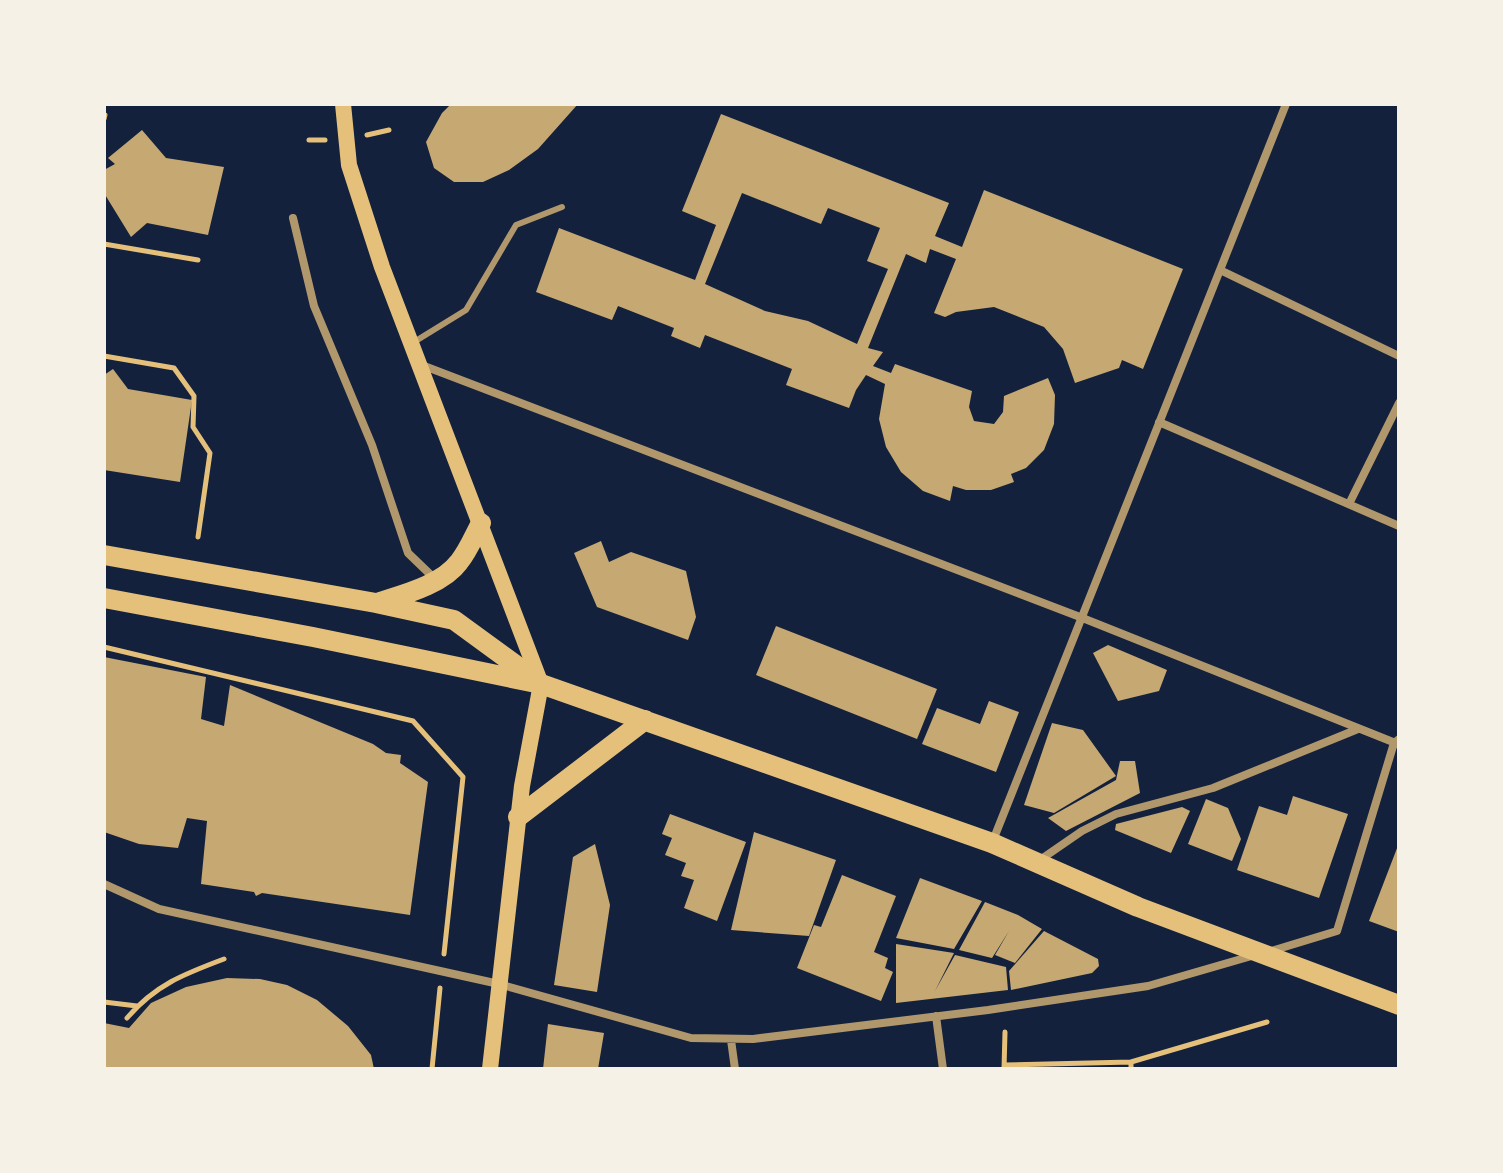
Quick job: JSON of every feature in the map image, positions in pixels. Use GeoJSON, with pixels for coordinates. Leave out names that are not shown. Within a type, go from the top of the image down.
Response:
{"type":"FeatureCollection","features":[{"type":"Feature","properties":{"kind":"main road"},"geometry":{"type":"LineString","coordinates":[[343,104],[349,165],[418,364],[541,684],[518,817],[490,1069]]}},
{"type":"Feature","properties":{"kind":"main road"},"geometry":{"type":"LineString","coordinates":[[376,603],[407,594],[458,564],[481,523]]}},
{"type":"Feature","properties":{"kind":"main road"},"geometry":{"type":"LineString","coordinates":[[104,555],[376,603],[454,620],[541,684]]}},
{"type":"Feature","properties":{"kind":"main road"},"geometry":{"type":"LineString","coordinates":[[104,598],[541,684],[992,843],[1138,907],[1399,1005]]}},
{"type":"Feature","properties":{"kind":"main road"},"geometry":{"type":"LineString","coordinates":[[518,817],[645,720]]}},
{"type":"Feature","properties":{"kind":"street"},"geometry":{"type":"LineString","coordinates":[[992,843],[1286,104]]}},
{"type":"Feature","properties":{"kind":"street"},"geometry":{"type":"LineString","coordinates":[[293,218],[314,306],[372,445],[408,553],[435,580]]}},
{"type":"Feature","properties":{"kind":"street"},"geometry":{"type":"LineString","coordinates":[[1220,270],[1399,356]]}},
{"type":"Feature","properties":{"kind":"street"},"geometry":{"type":"LineString","coordinates":[[104,884],[159,909],[499,984],[691,1038],[731,1040],[936,1016],[1148,986],[1337,931],[1397,742],[1080,617],[418,364]]}},
{"type":"Feature","properties":{"kind":"street"},"geometry":{"type":"LineString","coordinates":[[1349,504],[1399,403]]}},
{"type":"Feature","properties":{"kind":"street"},"geometry":{"type":"LineString","coordinates":[[1159,422],[1399,526]]}},
{"type":"Feature","properties":{"kind":"street"},"geometry":{"type":"LineString","coordinates":[[1037,863],[1082,831],[1116,814],[1213,788],[1358,729]]}},
{"type":"Feature","properties":{"kind":"street"},"geometry":{"type":"LineString","coordinates":[[936,1016],[943,1069]]}},
{"type":"Feature","properties":{"kind":"street"},"geometry":{"type":"LineString","coordinates":[[731,1040],[735,1069]]}},
{"type":"Feature","properties":{"kind":"lane"},"geometry":{"type":"LineString","coordinates":[[411,344],[466,310],[516,225],[562,207]]}},
{"type":"Feature","properties":{"kind":"path"},"geometry":{"type":"LineString","coordinates":[[104,244],[198,260]]}},
{"type":"Feature","properties":{"kind":"path"},"geometry":{"type":"LineString","coordinates":[[104,356],[174,368],[194,396],[193,427],[210,453],[198,537]]}},
{"type":"Feature","properties":{"kind":"path"},"geometry":{"type":"LineString","coordinates":[[104,647],[413,721],[463,777],[432,1069]]}},
{"type":"Feature","properties":{"kind":"path"},"geometry":{"type":"LineString","coordinates":[[127,1018],[145,997],[178,976],[224,959]]}},
{"type":"Feature","properties":{"kind":"path"},"geometry":{"type":"LineString","coordinates":[[104,1002],[137,1006]]}},
{"type":"Feature","properties":{"kind":"path"},"geometry":{"type":"LineString","coordinates":[[1005,1032],[1004,1067],[1131,1066],[1267,1022]]}},
{"type":"Feature","properties":{"kind":"building"},"geometry":{"type":"Polygon","coordinates":[[[451,104],[578,104],[538,149],[509,170],[483,182],[454,182],[434,168],[426,142],[442,113],[451,104]]]}},
{"type":"Feature","properties":{"kind":"building"},"geometry":{"type":"Polygon","coordinates":[[[721,114],[949,203],[935,236],[962,247],[984,190],[1183,269],[1143,369],[1122,360],[1119,368],[1075,383],[1063,349],[1044,327],[994,307],[956,312],[945,317],[934,313],[956,259],[930,249],[926,263],[906,254],[868,348],[883,352],[873,366],[891,373],[895,364],[972,391],[969,407],[974,421],[994,424],[1003,412],[1004,396],[1048,378],[1055,395],[1054,424],[1044,450],[1026,468],[1011,474],[1014,482],[991,490],[966,490],[953,486],[950,501],[923,491],[901,472],[886,447],[879,419],[885,384],[866,375],[849,408],[786,385],[792,369],[705,335],[700,348],[671,336],[674,328],[618,306],[612,320],[536,292],[559,228],[695,280],[716,225],[682,211],[721,114]],[[742,193],[705,284],[765,311],[808,321],[857,344],[888,269],[867,261],[880,228],[828,208],[821,224],[742,193]]]}},
{"type":"Feature","properties":{"kind":"building"},"geometry":{"type":"Polygon","coordinates":[[[142,130],[166,158],[224,167],[208,235],[147,223],[131,237],[104,193],[104,170],[115,164],[108,158],[142,130]]]}},
{"type":"Feature","properties":{"kind":"building"},"geometry":{"type":"Polygon","coordinates":[[[113,369],[128,389],[192,400],[180,482],[104,470],[104,375],[113,369]]]}},
{"type":"Feature","properties":{"kind":"building"},"geometry":{"type":"Polygon","coordinates":[[[601,541],[609,562],[631,552],[686,571],[696,617],[688,640],[597,607],[574,553],[601,541]]]}},
{"type":"Feature","properties":{"kind":"building"},"geometry":{"type":"Polygon","coordinates":[[[776,626],[937,689],[917,739],[756,675],[776,626]]]}},
{"type":"Feature","properties":{"kind":"building"},"geometry":{"type":"Polygon","coordinates":[[[1108,645],[1167,670],[1159,691],[1118,701],[1093,653],[1108,645]]]}},
{"type":"Feature","properties":{"kind":"building"},"geometry":{"type":"Polygon","coordinates":[[[104,657],[206,677],[201,719],[224,726],[230,685],[373,744],[386,753],[401,755],[400,763],[428,782],[410,915],[262,893],[256,896],[254,892],[201,884],[207,821],[187,818],[178,848],[139,844],[104,832],[104,657]]]}},
{"type":"Feature","properties":{"kind":"building"},"geometry":{"type":"Polygon","coordinates":[[[989,701],[1019,712],[996,772],[922,744],[937,708],[980,724],[989,701]]]}},
{"type":"Feature","properties":{"kind":"building"},"geometry":{"type":"Polygon","coordinates":[[[1052,723],[1083,730],[1116,776],[1054,813],[1024,805],[1052,723]]]}},
{"type":"Feature","properties":{"kind":"building"},"geometry":{"type":"Polygon","coordinates":[[[1120,761],[1135,761],[1140,793],[1066,831],[1048,818],[1116,780],[1120,761]]]}},
{"type":"Feature","properties":{"kind":"building"},"geometry":{"type":"Polygon","coordinates":[[[1293,796],[1348,814],[1319,898],[1237,870],[1259,806],[1287,815],[1293,796]]]}},
{"type":"Feature","properties":{"kind":"building"},"geometry":{"type":"Polygon","coordinates":[[[1206,799],[1228,808],[1241,839],[1232,861],[1188,844],[1206,799]]]}},
{"type":"Feature","properties":{"kind":"building"},"geometry":{"type":"Polygon","coordinates":[[[1182,807],[1190,811],[1171,853],[1115,830],[1116,824],[1182,807]]]}},
{"type":"Feature","properties":{"kind":"building"},"geometry":{"type":"Polygon","coordinates":[[[670,814],[746,842],[717,921],[684,908],[694,880],[681,876],[686,863],[665,855],[672,838],[662,834],[670,814]]]}},
{"type":"Feature","properties":{"kind":"building"},"geometry":{"type":"Polygon","coordinates":[[[754,832],[836,860],[809,936],[731,930],[754,832]]]}},
{"type":"Feature","properties":{"kind":"building"},"geometry":{"type":"Polygon","coordinates":[[[1399,843],[1399,932],[1369,921],[1399,843]]]}},
{"type":"Feature","properties":{"kind":"building"},"geometry":{"type":"Polygon","coordinates":[[[595,844],[610,905],[597,992],[554,985],[573,857],[595,844]]]}},
{"type":"Feature","properties":{"kind":"building"},"geometry":{"type":"Polygon","coordinates":[[[842,875],[896,896],[874,952],[888,958],[885,968],[893,972],[881,1001],[797,968],[814,925],[821,927],[842,875]]]}},
{"type":"Feature","properties":{"kind":"building"},"geometry":{"type":"Polygon","coordinates":[[[920,878],[982,901],[954,949],[896,938],[920,878]]]}},
{"type":"Feature","properties":{"kind":"building"},"geometry":{"type":"Polygon","coordinates":[[[985,902],[1042,929],[1015,963],[995,955],[1009,931],[992,958],[959,950],[985,902]]]}},
{"type":"Feature","properties":{"kind":"building"},"geometry":{"type":"Polygon","coordinates":[[[1044,931],[1098,959],[1099,966],[1092,973],[1011,990],[1009,971],[1044,931]]]}},
{"type":"Feature","properties":{"kind":"building"},"geometry":{"type":"Polygon","coordinates":[[[896,944],[954,953],[935,991],[955,955],[1006,967],[1008,990],[896,1003],[896,944]]]}},
{"type":"Feature","properties":{"kind":"building"},"geometry":{"type":"Polygon","coordinates":[[[227,978],[260,979],[287,985],[317,1000],[348,1026],[371,1055],[374,1069],[104,1069],[104,1023],[129,1028],[151,1003],[186,987],[227,978]]]}},
{"type":"Feature","properties":{"kind":"building"},"geometry":{"type":"Polygon","coordinates":[[[548,1024],[604,1033],[598,1069],[543,1069],[548,1024]]]}}]}
